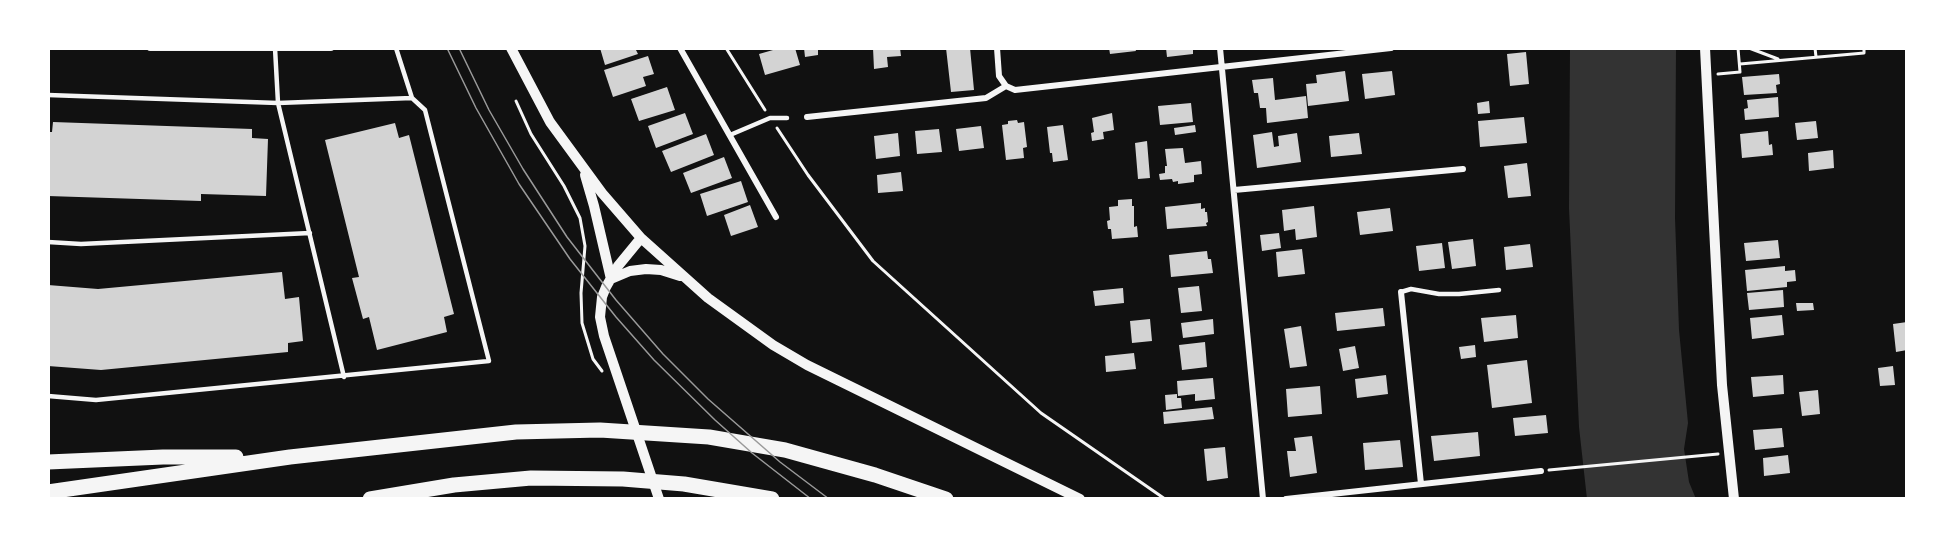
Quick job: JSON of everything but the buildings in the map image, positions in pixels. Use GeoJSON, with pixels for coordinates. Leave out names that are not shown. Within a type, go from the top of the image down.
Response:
{"type":"FeatureCollection","features":[{"type":"Feature","properties":{"kind":"highway"},"geometry":{"type":"LineString","coordinates":[[48,492],[290,457],[516,432],[600,430],[709,437],[785,450],[875,475],[946,499]]}},
{"type":"Feature","properties":{"kind":"highway"},"geometry":{"type":"LineString","coordinates":[[48,462],[163,457],[290,457]]}},
{"type":"Feature","properties":{"kind":"highway"},"geometry":{"type":"LineString","coordinates":[[370,499],[454,485],[531,478],[623,479],[684,484],[772,499]]}},
{"type":"Feature","properties":{"kind":"street"},"geometry":{"type":"LineString","coordinates":[[150,48],[331,48]]}},
{"type":"Feature","properties":{"kind":"street"},"geometry":{"type":"LineString","coordinates":[[511,48],[536,97],[583,169],[641,238],[681,276],[740,322],[807,365],[1080,499]]}},
{"type":"Feature","properties":{"kind":"street"},"geometry":{"type":"LineString","coordinates":[[680,48],[776,217]]}},
{"type":"Feature","properties":{"kind":"street"},"geometry":{"type":"LineString","coordinates":[[997,48],[999,76],[1006,86],[1016,90],[1391,48]]}},
{"type":"Feature","properties":{"kind":"street"},"geometry":{"type":"LineString","coordinates":[[1220,48],[1263,499]]}},
{"type":"Feature","properties":{"kind":"street"},"geometry":{"type":"LineString","coordinates":[[1705,48],[1722,385],[1734,499]]}},
{"type":"Feature","properties":{"kind":"street"},"geometry":{"type":"LineString","coordinates":[[807,117],[986,98],[1006,86]]}},
{"type":"Feature","properties":{"kind":"street"},"geometry":{"type":"LineString","coordinates":[[583,169],[594,206],[610,279]]}},
{"type":"Feature","properties":{"kind":"street"},"geometry":{"type":"LineString","coordinates":[[1234,190],[1463,169]]}},
{"type":"Feature","properties":{"kind":"street"},"geometry":{"type":"LineString","coordinates":[[641,238],[610,279],[602,297],[600,317],[604,336],[659,499]]}},
{"type":"Feature","properties":{"kind":"street"},"geometry":{"type":"LineString","coordinates":[[610,279],[630,271],[646,269],[661,270],[681,276]]}},
{"type":"Feature","properties":{"kind":"street"},"geometry":{"type":"LineString","coordinates":[[1401,292],[1421,484]]}},
{"type":"Feature","properties":{"kind":"street"},"geometry":{"type":"LineString","coordinates":[[1286,499],[1541,471]]}},
{"type":"Feature","properties":{"kind":"lane"},"geometry":{"type":"LineString","coordinates":[[48,396],[96,400],[489,361],[425,110],[412,98],[396,48]]}},
{"type":"Feature","properties":{"kind":"lane"},"geometry":{"type":"LineString","coordinates":[[275,49],[278,103],[344,376]]}},
{"type":"Feature","properties":{"kind":"lane"},"geometry":{"type":"LineString","coordinates":[[48,95],[278,103],[412,98]]}},
{"type":"Feature","properties":{"kind":"lane"},"geometry":{"type":"LineString","coordinates":[[730,135],[770,118],[787,118]]}},
{"type":"Feature","properties":{"kind":"lane"},"geometry":{"type":"LineString","coordinates":[[48,242],[81,244],[310,233]]}},
{"type":"Feature","properties":{"kind":"lane"},"geometry":{"type":"LineString","coordinates":[[1401,292],[1411,289],[1439,294],[1458,294],[1499,290]]}},
{"type":"Feature","properties":{"kind":"path"},"geometry":{"type":"LineString","coordinates":[[726,48],[807,175],[873,261],[1041,413],[1164,499]]}},
{"type":"Feature","properties":{"kind":"path"},"geometry":{"type":"LineString","coordinates":[[1716,74],[1740,72],[1738,48]]}},
{"type":"Feature","properties":{"kind":"path"},"geometry":{"type":"LineString","coordinates":[[1749,48],[1781,61]]}},
{"type":"Feature","properties":{"kind":"path"},"geometry":{"type":"LineString","coordinates":[[1815,48],[1816,57]]}},
{"type":"Feature","properties":{"kind":"path"},"geometry":{"type":"LineString","coordinates":[[1740,64],[1864,53],[1864,48]]}},
{"type":"Feature","properties":{"kind":"path"},"geometry":{"type":"LineString","coordinates":[[516,101],[531,135],[564,186],[580,218],[585,246],[581,292],[582,323],[593,359],[602,371]]}},
{"type":"Feature","properties":{"kind":"path"},"geometry":{"type":"LineString","coordinates":[[1541,471],[1718,454]]}},
{"type":"Feature","properties":{"kind":"shaded area"},"geometry":{"type":"Polygon","coordinates":[[[1570,48],[1676,48],[1675,218],[1679,330],[1688,423],[1684,449],[1689,482],[1696,499],[1587,499],[1579,427],[1569,208],[1570,48]]]}},
{"type":"Feature","properties":{"kind":"tram line"},"geometry":{"type":"LineString","coordinates":[[447,48],[476,108],[519,184],[570,259],[616,317],[654,360],[715,420],[752,453],[811,499]]}},
{"type":"Feature","properties":{"kind":"tram line"},"geometry":{"type":"LineString","coordinates":[[459,48],[489,110],[523,169],[567,237],[616,300],[663,354],[708,399],[780,462],[829,499]]}}]}
